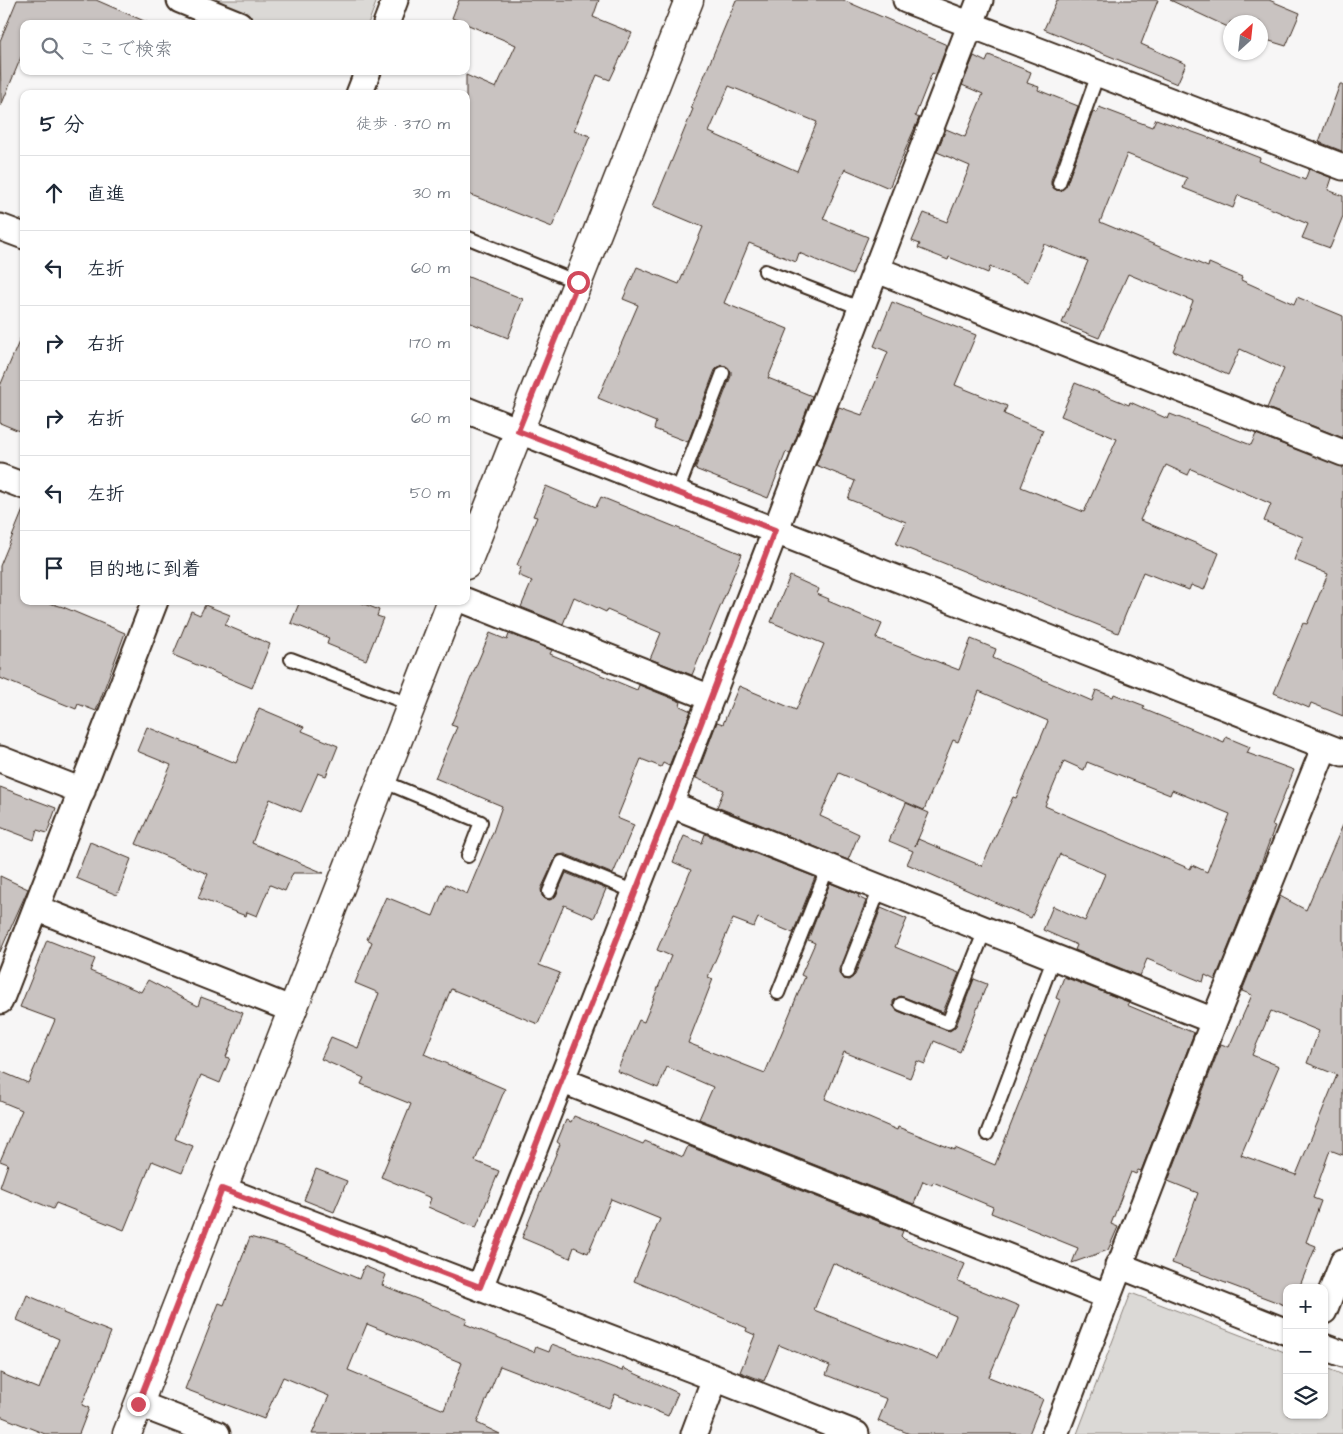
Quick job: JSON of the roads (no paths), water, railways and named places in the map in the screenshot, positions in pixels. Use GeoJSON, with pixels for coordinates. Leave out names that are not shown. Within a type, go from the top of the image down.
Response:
{"type":"FeatureCollection","features":[{"type":"Feature","properties":{"kind":"street"},"geometry":{"type":"LineString","coordinates":[[180,0],[229,20]]}},
{"type":"Feature","properties":{"kind":"street"},"geometry":{"type":"LineString","coordinates":[[388,20],[395,0]]}},
{"type":"Feature","properties":{"kind":"street"},"geometry":{"type":"LineString","coordinates":[[470,555],[689,0]]}},
{"type":"Feature","properties":{"kind":"street"},"geometry":{"type":"LineString","coordinates":[[906,0],[1343,167]]}},
{"type":"Feature","properties":{"kind":"street"},"geometry":{"type":"LineString","coordinates":[[480,1287],[670,804],[875,268],[980,0]]}},
{"type":"Feature","properties":{"kind":"street"},"geometry":{"type":"LineString","coordinates":[[0,227],[20,234]]}},
{"type":"Feature","properties":{"kind":"street"},"geometry":{"type":"LineString","coordinates":[[875,268],[1343,453]]}},
{"type":"Feature","properties":{"kind":"street"},"geometry":{"type":"LineString","coordinates":[[470,412],[1334,749],[1214,1021],[1118,1265],[1055,1434]]}},
{"type":"Feature","properties":{"kind":"street"},"geometry":{"type":"LineString","coordinates":[[470,603],[711,698]]}},
{"type":"Feature","properties":{"kind":"street"},"geometry":{"type":"LineString","coordinates":[[0,1001],[153,605]]}},
{"type":"Feature","properties":{"kind":"street"},"geometry":{"type":"LineString","coordinates":[[127,1434],[450,605]]}},
{"type":"Feature","properties":{"kind":"street"},"geometry":{"type":"LineString","coordinates":[[0,759],[82,791]]}},
{"type":"Feature","properties":{"kind":"street"},"geometry":{"type":"LineString","coordinates":[[670,804],[1214,1021]]}},
{"type":"Feature","properties":{"kind":"street"},"geometry":{"type":"LineString","coordinates":[[36,908],[293,1010]]}},
{"type":"Feature","properties":{"kind":"street"},"geometry":{"type":"LineString","coordinates":[[561,1080],[1107,1296]]}},
{"type":"Feature","properties":{"kind":"street"},"geometry":{"type":"LineString","coordinates":[[222,1189],[480,1287],[856,1434]]}},
{"type":"Feature","properties":{"kind":"street"},"geometry":{"type":"LineString","coordinates":[[1328,1301],[1343,1262]]}},
{"type":"Feature","properties":{"kind":"street"},"geometry":{"type":"LineString","coordinates":[[1118,1265],[1283,1330]]}},
{"type":"Feature","properties":{"kind":"street"},"geometry":{"type":"LineString","coordinates":[[1328,1348],[1343,1354]]}},
{"type":"Feature","properties":{"kind":"street"},"geometry":{"type":"LineString","coordinates":[[694,1434],[715,1378]]}},
{"type":"Feature","properties":{"kind":"street"},"geometry":{"type":"LineString","coordinates":[[138,1404],[217,1434]]}},
{"type":"Feature","properties":{"kind":"lane"},"geometry":{"type":"LineString","coordinates":[[1059,183],[1098,74]]}},
{"type":"Feature","properties":{"kind":"lane"},"geometry":{"type":"LineString","coordinates":[[470,239],[578,282]]}},
{"type":"Feature","properties":{"kind":"lane"},"geometry":{"type":"LineString","coordinates":[[764,271],[860,308]]}},
{"type":"Feature","properties":{"kind":"lane"},"geometry":{"type":"LineString","coordinates":[[677,492],[723,373]]}},
{"type":"Feature","properties":{"kind":"lane"},"geometry":{"type":"LineString","coordinates":[[291,659],[412,705]]}},
{"type":"Feature","properties":{"kind":"lane"},"geometry":{"type":"LineString","coordinates":[[382,781],[481,822],[468,856]]}},
{"type":"Feature","properties":{"kind":"lane"},"geometry":{"type":"LineString","coordinates":[[549,892],[562,862],[635,892]]}},
{"type":"Feature","properties":{"kind":"lane"},"geometry":{"type":"LineString","coordinates":[[778,993],[828,867]]}},
{"type":"Feature","properties":{"kind":"lane"},"geometry":{"type":"LineString","coordinates":[[847,972],[880,888]]}},
{"type":"Feature","properties":{"kind":"lane"},"geometry":{"type":"LineString","coordinates":[[900,1004],[948,1024],[986,930]]}},
{"type":"Feature","properties":{"kind":"lane"},"geometry":{"type":"LineString","coordinates":[[987,1134],[1054,957]]}}]}
